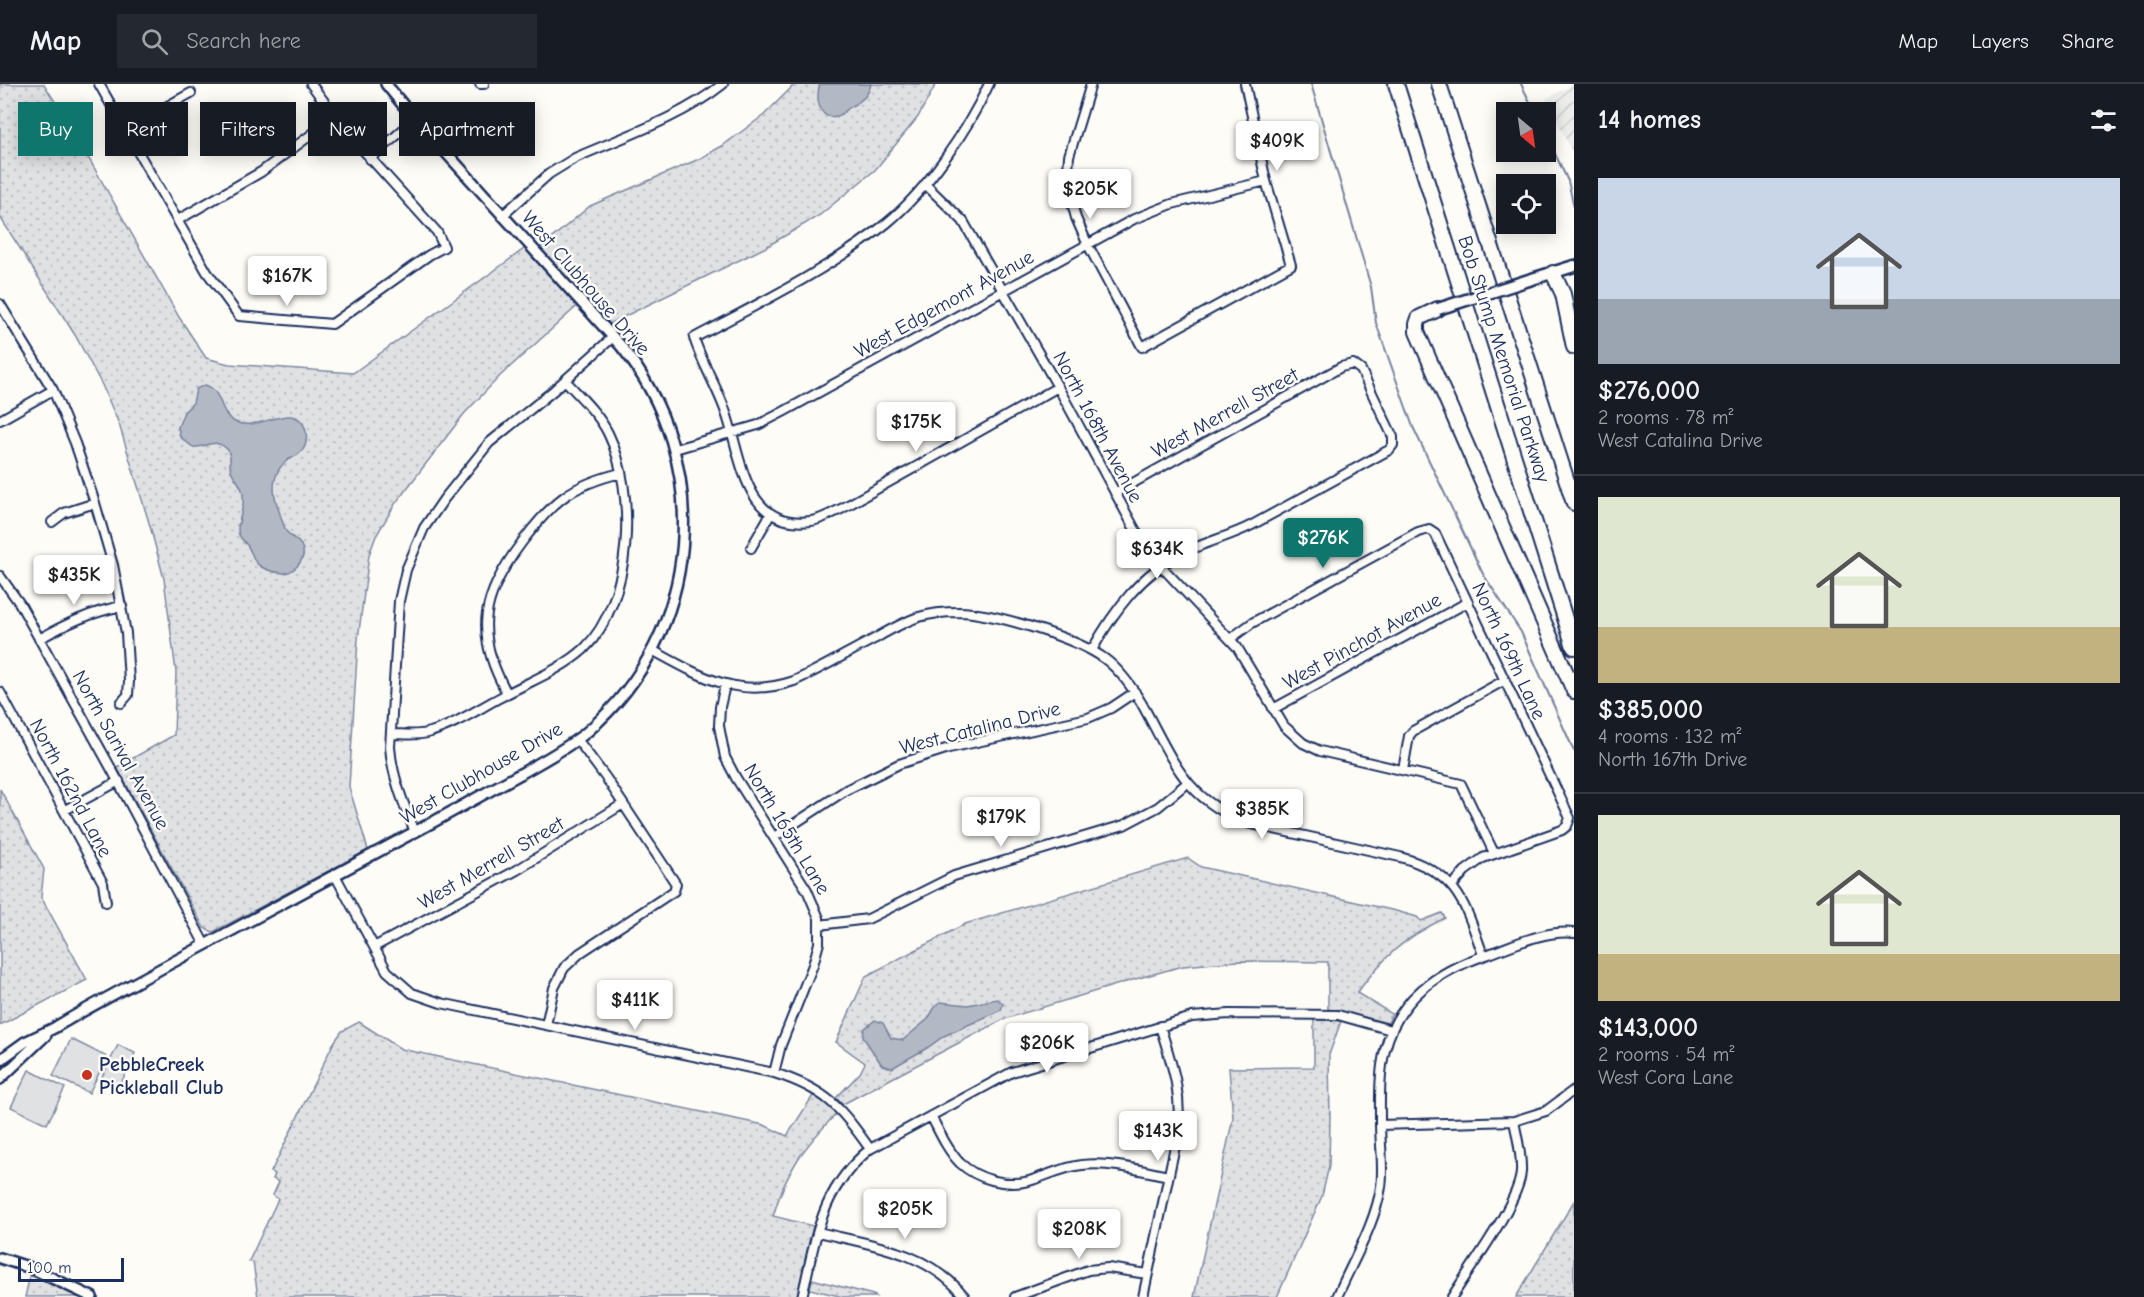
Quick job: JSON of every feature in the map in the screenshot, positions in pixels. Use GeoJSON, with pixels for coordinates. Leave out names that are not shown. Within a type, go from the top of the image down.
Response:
{"type":"FeatureCollection","features":[{"type":"Feature","properties":{"kind":"highway","name":"Bob Stump Memorial Parkway"},"geometry":{"type":"LineString","coordinates":[[1396,84],[1574,646]]}},
{"type":"Feature","properties":{"kind":"highway","name":"Bob Stump Memorial Parkway"},"geometry":{"type":"LineString","coordinates":[[1439,84],[1574,503]]}},
{"type":"Feature","properties":{"kind":"highway"},"geometry":{"type":"LineString","coordinates":[[1553,273],[1563,294],[1574,347]]}},
{"type":"Feature","properties":{"kind":"highway"},"geometry":{"type":"LineString","coordinates":[[1563,294],[1565,288],[1573,282]]}},
{"type":"Feature","properties":{"kind":"highway"},"geometry":{"type":"LineString","coordinates":[[1438,309],[1419,318],[1417,332],[1574,691]]}},
{"type":"Feature","properties":{"kind":"main road"},"geometry":{"type":"LineString","coordinates":[[1438,309],[1574,266]]}},
{"type":"Feature","properties":{"kind":"street"},"geometry":{"type":"LineString","coordinates":[[99,84],[110,102]]}},
{"type":"Feature","properties":{"kind":"street"},"geometry":{"type":"LineString","coordinates":[[311,84],[324,102]]}},
{"type":"Feature","properties":{"kind":"street","name":"West Clubhouse Drive"},"geometry":{"type":"LineString","coordinates":[[386,84],[401,102]]}},
{"type":"Feature","properties":{"kind":"street"},"geometry":{"type":"LineString","coordinates":[[502,216],[561,166],[666,119],[697,103],[723,84]]}},
{"type":"Feature","properties":{"kind":"street"},"geometry":{"type":"LineString","coordinates":[[989,84],[978,109],[925,184],[889,222],[807,278],[694,338],[726,412],[731,433],[754,497],[770,515],[789,522],[813,521],[841,509],[1058,387]]}},
{"type":"Feature","properties":{"kind":"street"},"geometry":{"type":"LineString","coordinates":[[1091,84],[1069,156],[1067,184],[1076,219],[1087,243],[1142,346],[1291,265],[1266,181],[1245,84]]}},
{"type":"Feature","properties":{"kind":"street"},"geometry":{"type":"LineString","coordinates":[[175,102],[191,93]]}},
{"type":"Feature","properties":{"kind":"street"},"geometry":{"type":"LineString","coordinates":[[370,159],[399,133]]}},
{"type":"Feature","properties":{"kind":"street"},"geometry":{"type":"LineString","coordinates":[[178,220],[261,172],[308,137]]}},
{"type":"Feature","properties":{"kind":"street"},"geometry":{"type":"LineString","coordinates":[[141,156],[207,272],[239,316],[332,324],[429,255],[444,247],[437,232],[368,156]]}},
{"type":"Feature","properties":{"kind":"street","name":"West Clubhouse Drive"},"geometry":{"type":"LineString","coordinates":[[0,1060],[25,1042],[549,758],[577,739],[617,702],[652,650],[667,617],[681,562],[684,505],[679,465],[667,425],[652,392],[632,359],[449,156]]}},
{"type":"Feature","properties":{"kind":"street","name":"West Edgemont Avenue"},"geometry":{"type":"LineString","coordinates":[[675,449],[758,425],[1134,219],[1172,204],[1266,181]]}},
{"type":"Feature","properties":{"kind":"street","name":"North 168th Avenue"},"geometry":{"type":"LineString","coordinates":[[925,184],[963,221],[1004,290],[1138,535],[1162,567],[1230,639],[1248,664],[1273,709],[1289,732],[1320,752],[1461,784],[1494,853]]}},
{"type":"Feature","properties":{"kind":"street"},"geometry":{"type":"LineString","coordinates":[[0,305],[53,390],[75,443],[95,503],[113,565],[126,633],[129,681],[128,694],[121,703]]}},
{"type":"Feature","properties":{"kind":"street"},"geometry":{"type":"LineString","coordinates":[[415,832],[405,808],[393,766],[391,734],[399,601],[406,570],[417,542],[438,507],[489,443],[613,337]]}},
{"type":"Feature","properties":{"kind":"street","name":"West Merrell Street"},"geometry":{"type":"LineString","coordinates":[[1115,493],[1341,367],[1353,364],[1361,370],[1393,437],[1394,445],[1389,450],[1235,534],[1183,553],[1162,567]]}},
{"type":"Feature","properties":{"kind":"street"},"geometry":{"type":"LineString","coordinates":[[391,734],[417,734],[437,730],[577,654],[592,640],[601,624],[616,591],[624,553],[627,516],[621,473],[612,442],[602,422],[565,380]]}},
{"type":"Feature","properties":{"kind":"street"},"geometry":{"type":"LineString","coordinates":[[0,420],[53,390]]}},
{"type":"Feature","properties":{"kind":"street"},"geometry":{"type":"LineString","coordinates":[[507,693],[493,666],[486,631],[489,602],[498,577],[553,505],[588,482],[621,473]]}},
{"type":"Feature","properties":{"kind":"street"},"geometry":{"type":"LineString","coordinates":[[52,522],[64,513],[95,503]]}},
{"type":"Feature","properties":{"kind":"street"},"geometry":{"type":"LineString","coordinates":[[751,548],[770,515]]}},
{"type":"Feature","properties":{"kind":"street","name":"North 169th Lane"},"geometry":{"type":"LineString","coordinates":[[1230,639],[1252,623],[1418,532],[1429,529],[1436,536],[1569,815],[1569,823],[1562,830],[1494,853]]}},
{"type":"Feature","properties":{"kind":"street"},"geometry":{"type":"LineString","coordinates":[[1092,650],[1121,603],[1133,590],[1162,567]]}},
{"type":"Feature","properties":{"kind":"street","name":"North Sarival Avenue"},"geometry":{"type":"LineString","coordinates":[[0,576],[20,604],[119,781],[205,945]]}},
{"type":"Feature","properties":{"kind":"street","name":"West Pinchot Avenue"},"geometry":{"type":"LineString","coordinates":[[1273,709],[1468,602]]}},
{"type":"Feature","properties":{"kind":"street"},"geometry":{"type":"LineString","coordinates":[[39,639],[71,621],[98,611],[122,606]]}},
{"type":"Feature","properties":{"kind":"street"},"geometry":{"type":"LineString","coordinates":[[652,650],[707,679],[743,688],[765,688],[794,681],[901,624],[937,613],[967,612],[1068,639],[1092,650],[1114,667],[1135,692],[1187,783],[1213,807],[1239,820],[1306,838],[1414,861],[1433,871],[1452,886],[1466,907],[1483,956]]}},
{"type":"Feature","properties":{"kind":"street"},"geometry":{"type":"LineString","coordinates":[[1403,770],[1409,736],[1413,731],[1505,680]]}},
{"type":"Feature","properties":{"kind":"street","name":"North 165th Lane"},"geometry":{"type":"LineString","coordinates":[[725,685],[719,717],[722,747],[733,773],[810,896],[819,925],[817,953],[781,1045],[774,1073]]}},
{"type":"Feature","properties":{"kind":"street","name":"North 162nd Lane"},"geometry":{"type":"LineString","coordinates":[[0,692],[103,883],[106,902]]}},
{"type":"Feature","properties":{"kind":"street","name":"West Catalina Drive"},"geometry":{"type":"LineString","coordinates":[[774,837],[846,790],[899,764],[949,748],[1088,718],[1111,708],[1135,692]]}},
{"type":"Feature","properties":{"kind":"street"},"geometry":{"type":"LineString","coordinates":[[546,1025],[554,988],[564,968],[580,953],[674,891],[676,884],[577,739]]}},
{"type":"Feature","properties":{"kind":"street"},"geometry":{"type":"LineString","coordinates":[[65,810],[119,781]]}},
{"type":"Feature","properties":{"kind":"street"},"geometry":{"type":"LineString","coordinates":[[819,925],[868,919],[954,876],[1136,820],[1158,807],[1187,783]]}},
{"type":"Feature","properties":{"kind":"street","name":"West Merrell Street"},"geometry":{"type":"LineString","coordinates":[[374,947],[511,874],[623,804]]}},
{"type":"Feature","properties":{"kind":"street"},"geometry":{"type":"LineString","coordinates":[[1452,886],[1477,861],[1494,853]]}},
{"type":"Feature","properties":{"kind":"street"},"geometry":{"type":"LineString","coordinates":[[334,875],[387,971],[412,993],[425,999],[774,1073],[804,1083],[830,1099],[849,1119],[870,1149]]}},
{"type":"Feature","properties":{"kind":"street"},"geometry":{"type":"LineString","coordinates":[[1336,1297],[1378,1199],[1382,1172],[1381,1073],[1384,1051],[1391,1030],[1403,1010],[1420,990],[1441,974],[1535,938],[1552,934],[1574,933]]}},
{"type":"Feature","properties":{"kind":"street"},"geometry":{"type":"LineString","coordinates":[[802,1297],[824,1210],[838,1182],[851,1166],[870,1149],[1012,1072],[1160,1026],[1209,1014],[1343,1015],[1391,1030]]}},
{"type":"Feature","properties":{"kind":"street"},"geometry":{"type":"LineString","coordinates":[[1143,1297],[1178,1132],[1180,1110],[1174,1071],[1160,1026]]}},
{"type":"Feature","properties":{"kind":"street","name":"West Clubhouse Drive"},"geometry":{"type":"LineString","coordinates":[[0,1079],[54,1028]]}},
{"type":"Feature","properties":{"kind":"street"},"geometry":{"type":"LineString","coordinates":[[1380,1125],[1514,1121],[1546,1111],[1574,1090]]}},
{"type":"Feature","properties":{"kind":"street"},"geometry":{"type":"LineString","coordinates":[[931,1116],[949,1149],[961,1163],[990,1180],[1008,1183],[1026,1182],[1062,1169],[1095,1164],[1114,1164],[1168,1176]]}},
{"type":"Feature","properties":{"kind":"street"},"geometry":{"type":"LineString","coordinates":[[1452,1297],[1515,1195],[1521,1172],[1514,1121]]}},
{"type":"Feature","properties":{"kind":"street"},"geometry":{"type":"LineString","coordinates":[[818,1232],[910,1255],[942,1274],[965,1297]]}},
{"type":"Feature","properties":{"kind":"street"},"geometry":{"type":"LineString","coordinates":[[0,1258],[32,1268],[92,1297]]}},
{"type":"Feature","properties":{"kind":"street"},"geometry":{"type":"LineString","coordinates":[[1015,1297],[1088,1270],[1108,1268],[1148,1274]]}},
{"type":"Feature","properties":{"kind":"shaded area"},"geometry":{"type":"Polygon","coordinates":[[[0,84],[44,84],[55,102],[18,102],[18,156],[87,156],[179,317],[206,358],[229,364],[353,373],[524,249],[540,248],[590,206],[699,159],[722,146],[764,115],[795,84],[936,84],[918,117],[875,170],[820,215],[766,247],[609,324],[585,299],[500,376],[464,414],[395,504],[376,536],[369,555],[358,639],[349,787],[368,850],[213,932],[204,928],[117,767],[174,735],[176,672],[164,579],[150,526],[119,424],[102,385],[75,335],[0,217],[0,84]]]}},
{"type":"Feature","properties":{"kind":"shaded area"},"geometry":{"type":"Polygon","coordinates":[[[820,84],[871,84],[863,99],[840,115],[830,117],[822,111],[818,101],[820,84]]]}},
{"type":"Feature","properties":{"kind":"shaded area"},"geometry":{"type":"Polygon","coordinates":[[[1574,84],[1574,156],[1556,119],[1556,102],[1547,102],[1546,99],[1574,84]]]}},
{"type":"Feature","properties":{"kind":"shaded area"},"geometry":{"type":"Polygon","coordinates":[[[205,385],[215,392],[226,414],[235,422],[255,424],[284,416],[293,416],[300,420],[305,428],[304,449],[280,467],[274,486],[286,531],[300,544],[303,551],[300,562],[290,571],[276,572],[260,566],[240,537],[238,526],[243,494],[231,470],[230,454],[227,449],[215,443],[193,447],[180,437],[178,427],[184,412],[193,403],[196,389],[205,385]]]}},
{"type":"Feature","properties":{"kind":"shaded area"},"geometry":{"type":"Polygon","coordinates":[[[0,789],[44,869],[41,897],[87,980],[0,1025],[0,789]]]}},
{"type":"Feature","properties":{"kind":"shaded area"},"geometry":{"type":"Polygon","coordinates":[[[1188,858],[1201,867],[1396,911],[1417,917],[1421,921],[1442,913],[1445,918],[1396,949],[1376,968],[1357,993],[1392,1014],[1388,1023],[1328,1009],[1328,962],[1238,961],[1183,966],[1004,1019],[843,1104],[836,1098],[860,1073],[865,1063],[836,1042],[866,976],[965,924],[1188,858]]]}},
{"type":"Feature","properties":{"kind":"shaded area"},"geometry":{"type":"Polygon","coordinates":[[[997,999],[1003,1003],[1001,1010],[944,1036],[892,1068],[882,1065],[863,1037],[864,1029],[875,1020],[883,1023],[891,1038],[903,1040],[928,1019],[940,1002],[968,1005],[997,999]]]}},
{"type":"Feature","properties":{"kind":"shaded area"},"geometry":{"type":"Polygon","coordinates":[[[1314,1019],[1341,1021],[1329,1055],[1329,1166],[1322,1196],[1277,1297],[1194,1297],[1233,1118],[1229,1068],[1314,1067],[1314,1019]]]}},
{"type":"Feature","properties":{"kind":"shaded area"},"geometry":{"type":"Polygon","coordinates":[[[359,1022],[401,1049],[764,1125],[787,1136],[814,1094],[837,1113],[815,1137],[790,1172],[773,1216],[813,1226],[797,1297],[258,1297],[253,1262],[249,1261],[278,1199],[273,1195],[279,1182],[273,1179],[275,1174],[271,1172],[333,1044],[342,1031],[359,1022]]]}},
{"type":"Feature","properties":{"kind":"shaded area"},"geometry":{"type":"Polygon","coordinates":[[[71,1039],[107,1057],[89,1093],[53,1076],[71,1039]]]}},
{"type":"Feature","properties":{"kind":"shaded area"},"geometry":{"type":"Polygon","coordinates":[[[118,1045],[135,1053],[118,1090],[100,1081],[118,1045]]]}},
{"type":"Feature","properties":{"kind":"shaded area"},"geometry":{"type":"Polygon","coordinates":[[[29,1070],[65,1088],[47,1124],[11,1107],[29,1070]]]}},
{"type":"Feature","properties":{"kind":"shaded area"},"geometry":{"type":"Polygon","coordinates":[[[1574,1201],[1574,1297],[1516,1297],[1574,1201]]]}},
{"type":"Feature","properties":{"kind":"shaded area"},"geometry":{"type":"Polygon","coordinates":[[[30,1275],[78,1297],[25,1297],[30,1275]]]}},
{"type":"Feature","properties":{"kind":"shaded area"},"geometry":{"type":"Polygon","coordinates":[[[812,1279],[877,1297],[843,1297],[810,1289],[812,1279]]]}},
{"type":"Feature","properties":{"kind":"waterway"},"geometry":{"type":"LineString","coordinates":[[1311,84],[1371,287],[1376,323],[1413,427],[1483,574],[1521,632],[1574,751]]}},
{"type":"Feature","properties":{"kind":"waterway"},"geometry":{"type":"LineString","coordinates":[[1521,84],[1530,102]]}},
{"type":"Feature","properties":{"kind":"waterway"},"geometry":{"type":"LineString","coordinates":[[1556,156],[1568,181],[1574,207]]}},
{"type":"Feature","properties":{"kind":"place","name":"PebbleCreek Pickleball Club"},"geometry":{"type":"Point","coordinates":[87,1075]}}]}
